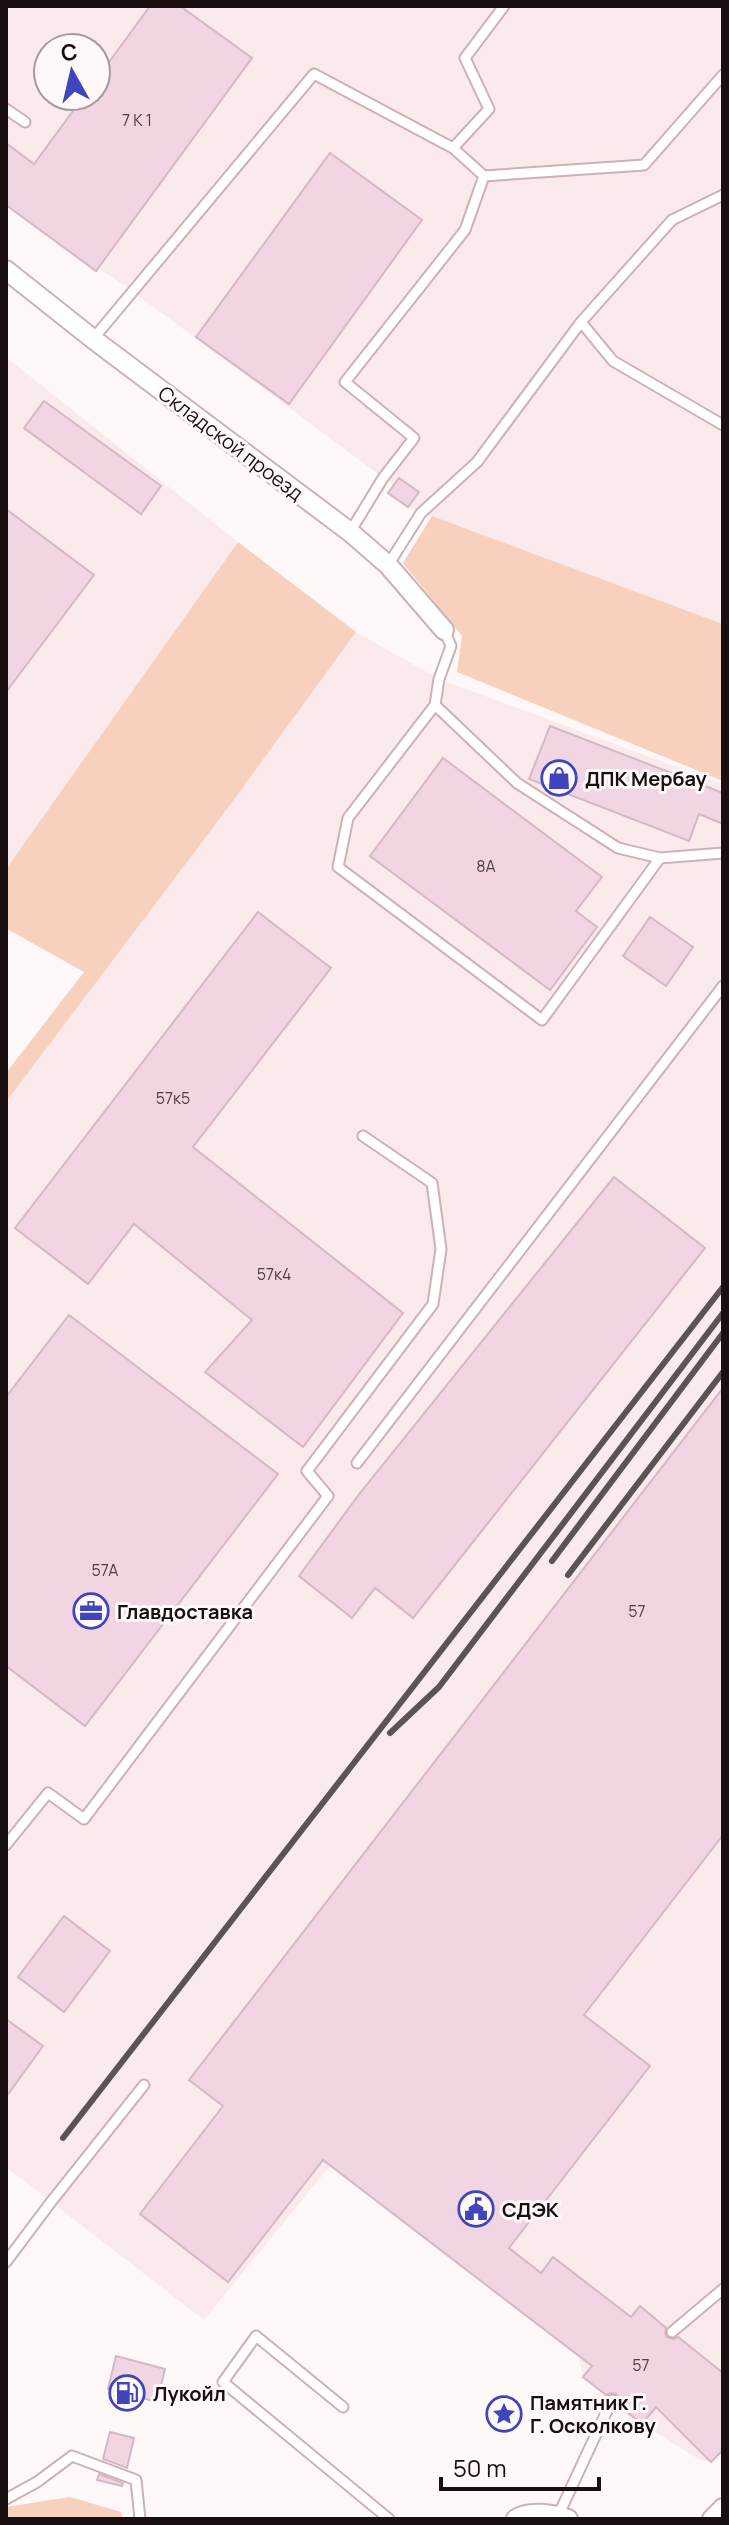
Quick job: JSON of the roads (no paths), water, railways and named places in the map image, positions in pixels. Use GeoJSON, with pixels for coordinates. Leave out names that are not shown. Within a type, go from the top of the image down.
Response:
{"type":"FeatureCollection","features":[{"type":"Feature","properties":{"kind":"street","name":"Складской проезд"},"geometry":{"type":"LineString","coordinates":[[6,270],[350,532],[388,565],[444,630]]}},
{"type":"Feature","properties":{"kind":"street"},"geometry":{"type":"LineString","coordinates":[[712,2519],[723,2508]]}},
{"type":"Feature","properties":{"kind":"street"},"geometry":{"type":"LineString","coordinates":[[516,2519],[523,2514],[563,2517]]}},
{"type":"Feature","properties":{"kind":"lane"},"geometry":{"type":"LineString","coordinates":[[453,148],[489,109],[465,58],[504,6]]}},
{"type":"Feature","properties":{"kind":"lane"},"geometry":{"type":"LineString","coordinates":[[93,339],[314,74],[453,148],[484,176],[644,165],[723,75]]}},
{"type":"Feature","properties":{"kind":"lane"},"geometry":{"type":"LineString","coordinates":[[6,109],[25,122]]}},
{"type":"Feature","properties":{"kind":"lane"},"geometry":{"type":"LineString","coordinates":[[350,532],[383,478],[414,438],[345,382],[465,230],[484,176]]}},
{"type":"Feature","properties":{"kind":"lane"},"geometry":{"type":"LineString","coordinates":[[388,565],[421,513],[477,462],[581,322],[672,220],[723,195]]}},
{"type":"Feature","properties":{"kind":"lane"},"geometry":{"type":"LineString","coordinates":[[581,322],[613,361],[723,425]]}},
{"type":"Feature","properties":{"kind":"lane"},"geometry":{"type":"LineString","coordinates":[[444,630],[451,646],[439,679],[435,705],[348,818],[338,867],[542,1020],[660,858]]}},
{"type":"Feature","properties":{"kind":"lane"},"geometry":{"type":"LineString","coordinates":[[435,705],[517,783],[618,848],[660,858],[723,853]]}},
{"type":"Feature","properties":{"kind":"lane"},"geometry":{"type":"LineString","coordinates":[[357,1463],[723,986]]}},
{"type":"Feature","properties":{"kind":"lane"},"geometry":{"type":"LineString","coordinates":[[6,1845],[48,1793],[84,1819],[328,1496],[307,1471],[433,1304],[441,1249],[432,1183],[363,1136]]}},
{"type":"Feature","properties":{"kind":"lane"},"geometry":{"type":"LineString","coordinates":[[6,2262],[144,2085]]}},
{"type":"Feature","properties":{"kind":"lane"},"geometry":{"type":"LineString","coordinates":[[672,2332],[723,2289]]}},
{"type":"Feature","properties":{"kind":"lane"},"geometry":{"type":"LineString","coordinates":[[343,2407],[256,2336],[223,2382],[389,2519]]}},
{"type":"Feature","properties":{"kind":"lane"},"geometry":{"type":"LineString","coordinates":[[563,2517],[612,2400]]}},
{"type":"Feature","properties":{"kind":"lane"},"geometry":{"type":"LineString","coordinates":[[6,2499],[37,2482],[72,2456],[136,2480],[140,2519]]}},
{"type":"Feature","properties":{"kind":"railway"},"geometry":{"type":"LineString","coordinates":[[63,2138],[723,1287]]}},
{"type":"Feature","properties":{"kind":"railway"},"geometry":{"type":"LineString","coordinates":[[390,1733],[439,1687],[723,1313]]}},
{"type":"Feature","properties":{"kind":"railway"},"geometry":{"type":"LineString","coordinates":[[552,1561],[723,1333]]}},
{"type":"Feature","properties":{"kind":"railway"},"geometry":{"type":"LineString","coordinates":[[568,1575],[723,1372]]}},
{"type":"Feature","properties":{"kind":"place","name":"ДПК Мербау"},"geometry":{"type":"Point","coordinates":[559,778]}},
{"type":"Feature","properties":{"kind":"place","name":"Главдоставка"},"geometry":{"type":"Point","coordinates":[91,1611]}},
{"type":"Feature","properties":{"kind":"place","name":"СДЭК"},"geometry":{"type":"Point","coordinates":[476,2209]}},
{"type":"Feature","properties":{"kind":"place","name":"Лукойл"},"geometry":{"type":"Point","coordinates":[127,2393]}},
{"type":"Feature","properties":{"kind":"place","name":"Памятник Г. Г. Осколкову"},"geometry":{"type":"Point","coordinates":[504,2414]}}]}
